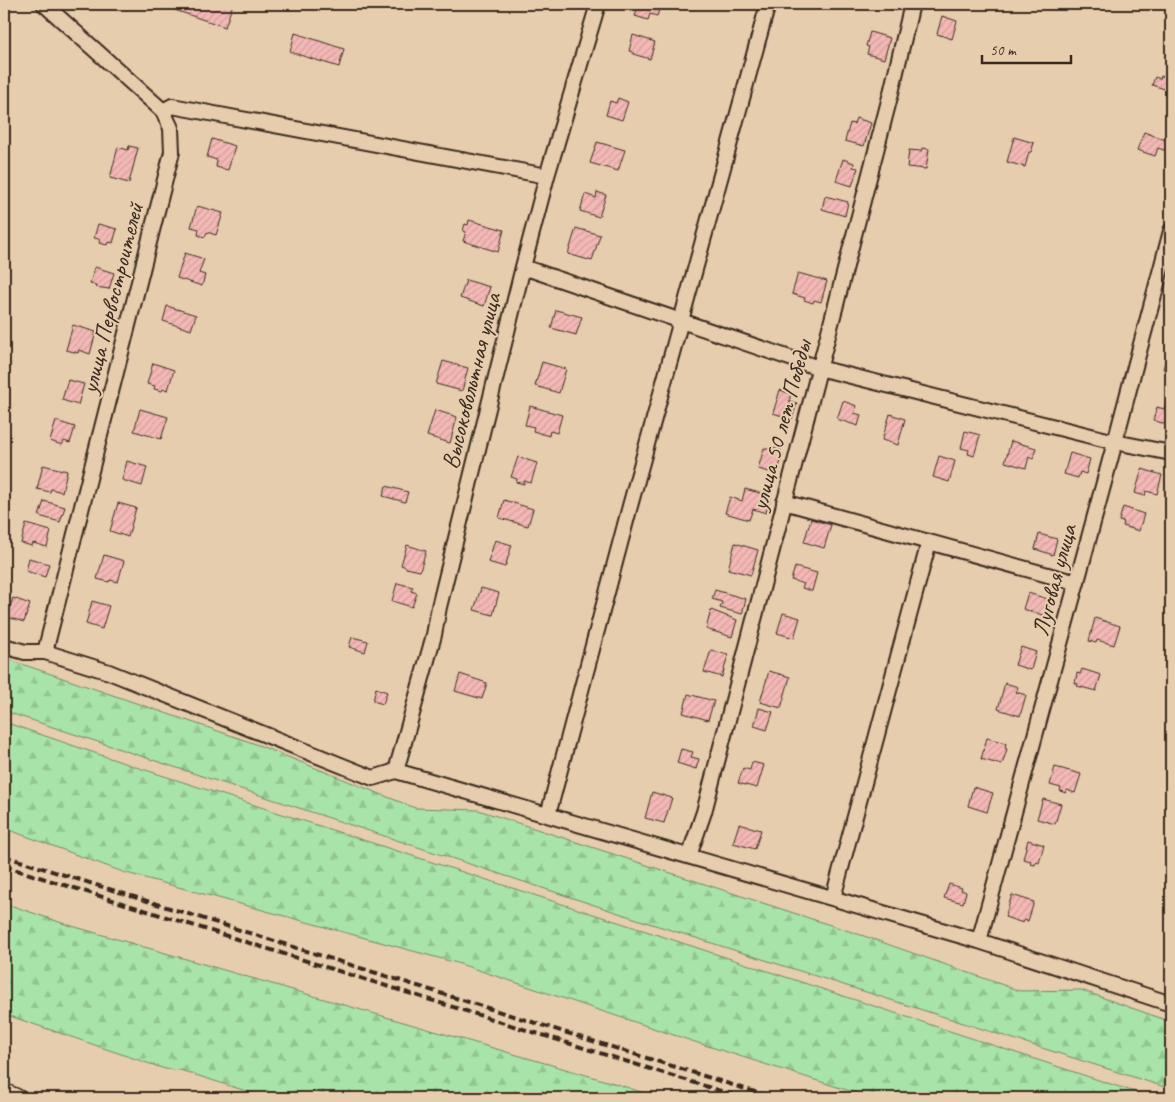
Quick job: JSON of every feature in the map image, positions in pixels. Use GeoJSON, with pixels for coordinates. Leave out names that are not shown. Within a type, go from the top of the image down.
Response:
{"type":"FeatureCollection","features":[{"type":"Feature","properties":{"kind":"main road"},"geometry":{"type":"LineString","coordinates":[[4,1093],[16,1098]]}},
{"type":"Feature","properties":{"kind":"street","name":"улица Первостроителей"},"geometry":{"type":"LineString","coordinates":[[44,4],[163,111],[171,128],[172,152],[45,652]]}},
{"type":"Feature","properties":{"kind":"street","name":"Высоковольтная улица"},"geometry":{"type":"LineString","coordinates":[[396,771],[434,635],[439,607],[522,267],[598,4]]}},
{"type":"Feature","properties":{"kind":"street"},"geometry":{"type":"LineString","coordinates":[[548,815],[630,506],[768,4]]}},
{"type":"Feature","properties":{"kind":"street","name":"улица 50 лет Победы"},"geometry":{"type":"LineString","coordinates":[[689,856],[704,812],[891,93],[912,4]]}},
{"type":"Feature","properties":{"kind":"street"},"geometry":{"type":"LineString","coordinates":[[163,111],[172,106],[547,176]]}},
{"type":"Feature","properties":{"kind":"street","name":"Луговая улица"},"geometry":{"type":"LineString","coordinates":[[979,941],[1116,442],[1171,231]]}},
{"type":"Feature","properties":{"kind":"street"},"geometry":{"type":"LineString","coordinates":[[522,267],[819,368],[1116,442],[1171,453]]}},
{"type":"Feature","properties":{"kind":"street"},"geometry":{"type":"LineString","coordinates":[[784,502],[1077,583]]}},
{"type":"Feature","properties":{"kind":"street"},"geometry":{"type":"LineString","coordinates":[[833,898],[929,542]]}},
{"type":"Feature","properties":{"kind":"street"},"geometry":{"type":"LineString","coordinates":[[4,646],[25,652],[45,652],[108,672],[373,778],[396,771],[979,941],[1171,1004]]}},
{"type":"Feature","properties":{"kind":"green space"},"geometry":{"type":"Polygon","coordinates":[[[4,658],[253,743],[415,808],[478,810],[870,938],[1020,991],[1081,990],[1171,1022],[1171,1089],[652,924],[4,711],[4,658]]]}},
{"type":"Feature","properties":{"kind":"green space"},"geometry":{"type":"Polygon","coordinates":[[[4,722],[133,766],[652,933],[1153,1098],[872,1098],[457,963],[123,872],[4,828],[4,722]]]}},
{"type":"Feature","properties":{"kind":"green space"},"geometry":{"type":"Polygon","coordinates":[[[4,903],[65,924],[617,1084],[659,1098],[268,1098],[180,1070],[165,1069],[4,1014],[4,903]]]}},
{"type":"Feature","properties":{"kind":"building"},"geometry":{"type":"Polygon","coordinates":[[[157,4],[233,4],[225,27],[157,4]]]}},
{"type":"Feature","properties":{"kind":"building"},"geometry":{"type":"Polygon","coordinates":[[[639,4],[661,4],[657,16],[650,14],[648,20],[635,16],[639,4]]]}},
{"type":"Feature","properties":{"kind":"building"},"geometry":{"type":"Polygon","coordinates":[[[886,4],[898,4],[896,11],[885,7],[886,4]]]}},
{"type":"Feature","properties":{"kind":"building"},"geometry":{"type":"Polygon","coordinates":[[[1167,4],[1171,4],[1171,23],[1168,23],[1169,11],[1166,10],[1167,4]]]}},
{"type":"Feature","properties":{"kind":"building"},"geometry":{"type":"Polygon","coordinates":[[[942,16],[957,21],[952,39],[937,34],[942,16]]]}},
{"type":"Feature","properties":{"kind":"building"},"geometry":{"type":"Polygon","coordinates":[[[870,32],[890,38],[884,59],[867,54],[869,47],[866,46],[870,32]]]}},
{"type":"Feature","properties":{"kind":"building"},"geometry":{"type":"Polygon","coordinates":[[[295,33],[344,49],[339,67],[290,52],[295,33]]]}},
{"type":"Feature","properties":{"kind":"building"},"geometry":{"type":"Polygon","coordinates":[[[633,35],[655,42],[650,59],[629,51],[633,35]]]}},
{"type":"Feature","properties":{"kind":"building"},"geometry":{"type":"Polygon","coordinates":[[[1161,76],[1170,79],[1171,91],[1152,85],[1155,77],[1160,79],[1161,76]]]}},
{"type":"Feature","properties":{"kind":"building"},"geometry":{"type":"Polygon","coordinates":[[[618,98],[628,102],[622,120],[606,115],[610,101],[616,103],[618,98]]]}},
{"type":"Feature","properties":{"kind":"building"},"geometry":{"type":"Polygon","coordinates":[[[856,118],[871,123],[864,146],[845,141],[850,123],[854,124],[856,118]]]}},
{"type":"Feature","properties":{"kind":"building"},"geometry":{"type":"Polygon","coordinates":[[[1144,132],[1171,142],[1169,152],[1158,148],[1155,156],[1137,150],[1144,132]]]}},
{"type":"Feature","properties":{"kind":"building"},"geometry":{"type":"Polygon","coordinates":[[[1014,137],[1034,143],[1031,152],[1029,152],[1025,167],[1007,162],[1014,137]]]}},
{"type":"Feature","properties":{"kind":"building"},"geometry":{"type":"Polygon","coordinates":[[[212,139],[235,146],[228,170],[216,167],[217,160],[207,157],[212,139]]]}},
{"type":"Feature","properties":{"kind":"building"},"geometry":{"type":"Polygon","coordinates":[[[597,142],[625,150],[618,171],[590,163],[597,142]]]}},
{"type":"Feature","properties":{"kind":"building"},"geometry":{"type":"Polygon","coordinates":[[[129,146],[138,148],[129,183],[110,178],[118,147],[128,150],[129,146]]]}},
{"type":"Feature","properties":{"kind":"building"},"geometry":{"type":"Polygon","coordinates":[[[922,148],[929,149],[926,169],[907,167],[909,150],[921,151],[922,148]]]}},
{"type":"Feature","properties":{"kind":"building"},"geometry":{"type":"Polygon","coordinates":[[[843,159],[854,163],[853,167],[858,168],[852,186],[836,181],[843,159]]]}},
{"type":"Feature","properties":{"kind":"building"},"geometry":{"type":"Polygon","coordinates":[[[597,192],[606,195],[599,217],[580,211],[585,194],[596,198],[597,192]]]}},
{"type":"Feature","properties":{"kind":"building"},"geometry":{"type":"Polygon","coordinates":[[[825,196],[848,202],[845,216],[822,209],[825,196]]]}},
{"type":"Feature","properties":{"kind":"building"},"geometry":{"type":"Polygon","coordinates":[[[197,206],[223,213],[216,235],[207,232],[205,237],[198,235],[199,229],[191,227],[197,206]]]}},
{"type":"Feature","properties":{"kind":"building"},"geometry":{"type":"Polygon","coordinates":[[[469,220],[504,230],[498,252],[463,241],[466,232],[463,231],[465,224],[468,225],[469,220]]]}},
{"type":"Feature","properties":{"kind":"building"},"geometry":{"type":"Polygon","coordinates":[[[98,224],[117,229],[113,243],[108,242],[107,245],[99,243],[100,239],[94,238],[98,224]]]}},
{"type":"Feature","properties":{"kind":"building"},"geometry":{"type":"Polygon","coordinates":[[[576,228],[600,235],[592,261],[568,254],[576,228]]]}},
{"type":"Feature","properties":{"kind":"building"},"geometry":{"type":"Polygon","coordinates":[[[185,253],[204,259],[199,273],[205,275],[202,286],[177,278],[185,253]]]}},
{"type":"Feature","properties":{"kind":"building"},"geometry":{"type":"Polygon","coordinates":[[[95,267],[114,273],[109,289],[95,287],[96,285],[90,283],[95,267]]]}},
{"type":"Feature","properties":{"kind":"building"},"geometry":{"type":"Polygon","coordinates":[[[798,273],[827,281],[821,302],[814,300],[813,303],[792,294],[798,273]]]}},
{"type":"Feature","properties":{"kind":"building"},"geometry":{"type":"Polygon","coordinates":[[[466,280],[490,287],[484,306],[460,298],[466,280]]]}},
{"type":"Feature","properties":{"kind":"building"},"geometry":{"type":"Polygon","coordinates":[[[167,306],[196,315],[191,330],[163,321],[167,306]]]}},
{"type":"Feature","properties":{"kind":"building"},"geometry":{"type":"Polygon","coordinates":[[[556,310],[582,317],[576,335],[551,328],[556,310]]]}},
{"type":"Feature","properties":{"kind":"building"},"geometry":{"type":"Polygon","coordinates":[[[73,325],[96,332],[90,354],[79,350],[78,353],[66,350],[73,325]]]}},
{"type":"Feature","properties":{"kind":"building"},"geometry":{"type":"Polygon","coordinates":[[[1168,350],[1171,351],[1171,376],[1168,375],[1170,371],[1163,369],[1168,350]]]}},
{"type":"Feature","properties":{"kind":"building"},"geometry":{"type":"Polygon","coordinates":[[[443,361],[468,368],[462,391],[436,384],[443,361]]]}},
{"type":"Feature","properties":{"kind":"building"},"geometry":{"type":"Polygon","coordinates":[[[542,362],[566,369],[559,393],[535,386],[542,362]]]}},
{"type":"Feature","properties":{"kind":"building"},"geometry":{"type":"Polygon","coordinates":[[[153,363],[174,370],[168,390],[154,389],[155,386],[147,384],[153,363]]]}},
{"type":"Feature","properties":{"kind":"building"},"geometry":{"type":"Polygon","coordinates":[[[68,380],[84,384],[78,405],[62,400],[68,380]]]}},
{"type":"Feature","properties":{"kind":"building"},"geometry":{"type":"Polygon","coordinates":[[[780,390],[791,394],[789,401],[797,403],[792,419],[773,413],[780,390]]]}},
{"type":"Feature","properties":{"kind":"building"},"geometry":{"type":"Polygon","coordinates":[[[843,401],[857,406],[854,413],[861,415],[858,426],[837,419],[843,401]]]}},
{"type":"Feature","properties":{"kind":"building"},"geometry":{"type":"Polygon","coordinates":[[[1166,403],[1171,404],[1171,426],[1153,420],[1157,407],[1164,409],[1166,403]]]}},
{"type":"Feature","properties":{"kind":"building"},"geometry":{"type":"Polygon","coordinates":[[[530,406],[562,415],[557,433],[550,431],[549,436],[533,431],[534,427],[525,425],[530,406]]]}},
{"type":"Feature","properties":{"kind":"building"},"geometry":{"type":"Polygon","coordinates":[[[140,409],[168,417],[161,439],[134,431],[140,409]]]}},
{"type":"Feature","properties":{"kind":"building"},"geometry":{"type":"Polygon","coordinates":[[[435,410],[457,417],[450,443],[427,436],[435,410]]]}},
{"type":"Feature","properties":{"kind":"building"},"geometry":{"type":"Polygon","coordinates":[[[890,414],[905,419],[898,445],[882,440],[890,414]]]}},
{"type":"Feature","properties":{"kind":"building"},"geometry":{"type":"Polygon","coordinates":[[[56,421],[75,427],[70,443],[64,441],[62,445],[50,441],[56,421]]]}},
{"type":"Feature","properties":{"kind":"building"},"geometry":{"type":"Polygon","coordinates":[[[965,431],[980,435],[974,456],[968,454],[969,450],[961,448],[965,431]]]}},
{"type":"Feature","properties":{"kind":"building"},"geometry":{"type":"Polygon","coordinates":[[[1011,441],[1036,448],[1033,459],[1029,457],[1026,468],[1005,462],[1011,441]]]}},
{"type":"Feature","properties":{"kind":"building"},"geometry":{"type":"Polygon","coordinates":[[[772,447],[781,450],[780,453],[783,454],[777,474],[758,469],[764,448],[771,450],[772,447]]]}},
{"type":"Feature","properties":{"kind":"building"},"geometry":{"type":"Polygon","coordinates":[[[1070,453],[1090,459],[1086,474],[1080,472],[1078,478],[1064,474],[1070,453]]]}},
{"type":"Feature","properties":{"kind":"building"},"geometry":{"type":"Polygon","coordinates":[[[939,456],[955,461],[949,482],[933,477],[939,456]]]}},
{"type":"Feature","properties":{"kind":"building"},"geometry":{"type":"Polygon","coordinates":[[[518,457],[537,463],[531,483],[524,481],[524,484],[516,482],[517,479],[511,477],[518,457]]]}},
{"type":"Feature","properties":{"kind":"building"},"geometry":{"type":"Polygon","coordinates":[[[127,461],[147,467],[142,486],[122,480],[127,461]]]}},
{"type":"Feature","properties":{"kind":"building"},"geometry":{"type":"Polygon","coordinates":[[[43,465],[67,471],[62,492],[51,489],[50,492],[37,489],[43,465]]]}},
{"type":"Feature","properties":{"kind":"building"},"geometry":{"type":"Polygon","coordinates":[[[1142,469],[1162,475],[1157,494],[1146,491],[1145,496],[1135,493],[1142,469]]]}},
{"type":"Feature","properties":{"kind":"building"},"geometry":{"type":"Polygon","coordinates":[[[386,486],[408,492],[405,502],[383,496],[386,486]]]}},
{"type":"Feature","properties":{"kind":"building"},"geometry":{"type":"Polygon","coordinates":[[[745,489],[771,496],[766,513],[753,509],[749,520],[725,513],[730,497],[742,501],[745,489]]]}},
{"type":"Feature","properties":{"kind":"building"},"geometry":{"type":"Polygon","coordinates":[[[504,500],[533,509],[528,526],[499,518],[504,500]]]}},
{"type":"Feature","properties":{"kind":"building"},"geometry":{"type":"Polygon","coordinates":[[[44,501],[65,507],[60,522],[39,516],[44,501]]]}},
{"type":"Feature","properties":{"kind":"building"},"geometry":{"type":"Polygon","coordinates":[[[118,503],[136,508],[128,537],[110,531],[118,503]]]}},
{"type":"Feature","properties":{"kind":"building"},"geometry":{"type":"Polygon","coordinates":[[[1123,507],[1144,514],[1139,531],[1123,526],[1124,522],[1119,521],[1123,507]]]}},
{"type":"Feature","properties":{"kind":"building"},"geometry":{"type":"Polygon","coordinates":[[[811,519],[831,525],[824,548],[804,542],[811,519]]]}},
{"type":"Feature","properties":{"kind":"building"},"geometry":{"type":"Polygon","coordinates":[[[26,524],[51,531],[47,547],[33,543],[32,546],[21,543],[26,524]]]}},
{"type":"Feature","properties":{"kind":"building"},"geometry":{"type":"Polygon","coordinates":[[[1039,534],[1057,539],[1053,555],[1035,549],[1039,534]]]}},
{"type":"Feature","properties":{"kind":"building"},"geometry":{"type":"Polygon","coordinates":[[[495,540],[512,545],[505,567],[488,562],[495,540]]]}},
{"type":"Feature","properties":{"kind":"building"},"geometry":{"type":"Polygon","coordinates":[[[735,543],[758,550],[751,575],[728,569],[735,543]]]}},
{"type":"Feature","properties":{"kind":"building"},"geometry":{"type":"Polygon","coordinates":[[[407,545],[426,551],[420,571],[401,565],[407,545]]]}},
{"type":"Feature","properties":{"kind":"building"},"geometry":{"type":"Polygon","coordinates":[[[104,555],[124,561],[118,582],[97,579],[104,555]]]}},
{"type":"Feature","properties":{"kind":"building"},"geometry":{"type":"Polygon","coordinates":[[[29,558],[49,564],[45,577],[26,571],[29,558]]]}},
{"type":"Feature","properties":{"kind":"building"},"geometry":{"type":"Polygon","coordinates":[[[795,567],[817,573],[812,591],[802,588],[804,584],[791,580],[795,567]]]}},
{"type":"Feature","properties":{"kind":"building"},"geometry":{"type":"Polygon","coordinates":[[[397,583],[413,587],[411,591],[417,593],[412,607],[392,601],[397,583]]]}},
{"type":"Feature","properties":{"kind":"building"},"geometry":{"type":"Polygon","coordinates":[[[481,588],[499,593],[493,615],[474,610],[481,588]]]}},
{"type":"Feature","properties":{"kind":"building"},"geometry":{"type":"Polygon","coordinates":[[[715,590],[746,599],[742,614],[720,608],[722,602],[712,599],[715,590]]]}},
{"type":"Feature","properties":{"kind":"building"},"geometry":{"type":"Polygon","coordinates":[[[1028,593],[1051,600],[1046,616],[1023,609],[1028,593]]]}},
{"type":"Feature","properties":{"kind":"building"},"geometry":{"type":"Polygon","coordinates":[[[13,598],[30,604],[24,622],[7,617],[13,598]]]}},
{"type":"Feature","properties":{"kind":"building"},"geometry":{"type":"Polygon","coordinates":[[[92,601],[109,606],[102,629],[86,624],[92,601]]]}},
{"type":"Feature","properties":{"kind":"building"},"geometry":{"type":"Polygon","coordinates":[[[711,610],[737,620],[732,637],[706,629],[711,610]]]}},
{"type":"Feature","properties":{"kind":"building"},"geometry":{"type":"Polygon","coordinates":[[[783,613],[800,618],[794,638],[777,633],[783,613]]]}},
{"type":"Feature","properties":{"kind":"building"},"geometry":{"type":"Polygon","coordinates":[[[1095,618],[1120,626],[1114,645],[1097,640],[1096,643],[1089,641],[1095,618]]]}},
{"type":"Feature","properties":{"kind":"building"},"geometry":{"type":"Polygon","coordinates":[[[352,637],[368,641],[365,652],[349,647],[352,637]]]}},
{"type":"Feature","properties":{"kind":"building"},"geometry":{"type":"Polygon","coordinates":[[[1021,647],[1036,652],[1031,670],[1015,665],[1021,647]]]}},
{"type":"Feature","properties":{"kind":"building"},"geometry":{"type":"Polygon","coordinates":[[[711,650],[728,655],[722,677],[704,672],[711,650]]]}},
{"type":"Feature","properties":{"kind":"building"},"geometry":{"type":"Polygon","coordinates":[[[1082,669],[1101,675],[1096,691],[1077,686],[1078,684],[1075,683],[1077,673],[1080,674],[1082,669]]]}},
{"type":"Feature","properties":{"kind":"building"},"geometry":{"type":"Polygon","coordinates":[[[769,671],[790,677],[781,708],[760,702],[769,671]]]}},
{"type":"Feature","properties":{"kind":"building"},"geometry":{"type":"Polygon","coordinates":[[[460,674],[487,683],[482,699],[455,691],[460,674]]]}},
{"type":"Feature","properties":{"kind":"building"},"geometry":{"type":"Polygon","coordinates":[[[1005,683],[1018,687],[1016,692],[1026,695],[1020,716],[998,709],[1005,683]]]}},
{"type":"Feature","properties":{"kind":"building"},"geometry":{"type":"Polygon","coordinates":[[[376,688],[387,692],[383,704],[373,701],[376,688]]]}},
{"type":"Feature","properties":{"kind":"building"},"geometry":{"type":"Polygon","coordinates":[[[688,694],[714,701],[708,720],[683,713],[688,694]]]}},
{"type":"Feature","properties":{"kind":"building"},"geometry":{"type":"Polygon","coordinates":[[[759,708],[773,712],[767,730],[754,726],[759,708]]]}},
{"type":"Feature","properties":{"kind":"building"},"geometry":{"type":"Polygon","coordinates":[[[987,738],[1006,743],[1005,748],[1007,749],[1002,765],[981,759],[987,738]]]}},
{"type":"Feature","properties":{"kind":"building"},"geometry":{"type":"Polygon","coordinates":[[[681,749],[693,752],[691,757],[699,759],[696,769],[677,763],[681,749]]]}},
{"type":"Feature","properties":{"kind":"building"},"geometry":{"type":"Polygon","coordinates":[[[752,762],[764,765],[757,788],[738,783],[743,768],[750,770],[752,762]]]}},
{"type":"Feature","properties":{"kind":"building"},"geometry":{"type":"Polygon","coordinates":[[[1055,767],[1081,774],[1075,793],[1067,790],[1066,793],[1060,791],[1061,788],[1050,785],[1055,767]]]}},
{"type":"Feature","properties":{"kind":"building"},"geometry":{"type":"Polygon","coordinates":[[[973,787],[993,793],[987,812],[968,806],[973,787]]]}},
{"type":"Feature","properties":{"kind":"building"},"geometry":{"type":"Polygon","coordinates":[[[652,792],[672,798],[664,823],[645,818],[652,792]]]}},
{"type":"Feature","properties":{"kind":"building"},"geometry":{"type":"Polygon","coordinates":[[[1043,799],[1061,804],[1055,824],[1037,819],[1043,799]]]}},
{"type":"Feature","properties":{"kind":"building"},"geometry":{"type":"Polygon","coordinates":[[[739,824],[761,830],[755,849],[733,843],[739,824]]]}},
{"type":"Feature","properties":{"kind":"building"},"geometry":{"type":"Polygon","coordinates":[[[1028,840],[1044,845],[1039,863],[1036,862],[1035,865],[1030,864],[1031,861],[1023,859],[1028,840]]]}},
{"type":"Feature","properties":{"kind":"building"},"geometry":{"type":"Polygon","coordinates":[[[949,884],[962,888],[961,890],[966,892],[963,903],[944,898],[949,884]]]}},
{"type":"Feature","properties":{"kind":"building"},"geometry":{"type":"Polygon","coordinates":[[[1012,895],[1034,902],[1028,921],[1024,920],[1023,923],[1005,917],[1012,895]]]}},
{"type":"Feature","properties":{"kind":"railway"},"geometry":{"type":"LineString","coordinates":[[4,856],[774,1098]]}},
{"type":"Feature","properties":{"kind":"railway"},"geometry":{"type":"LineString","coordinates":[[4,866],[743,1098]]}}]}
